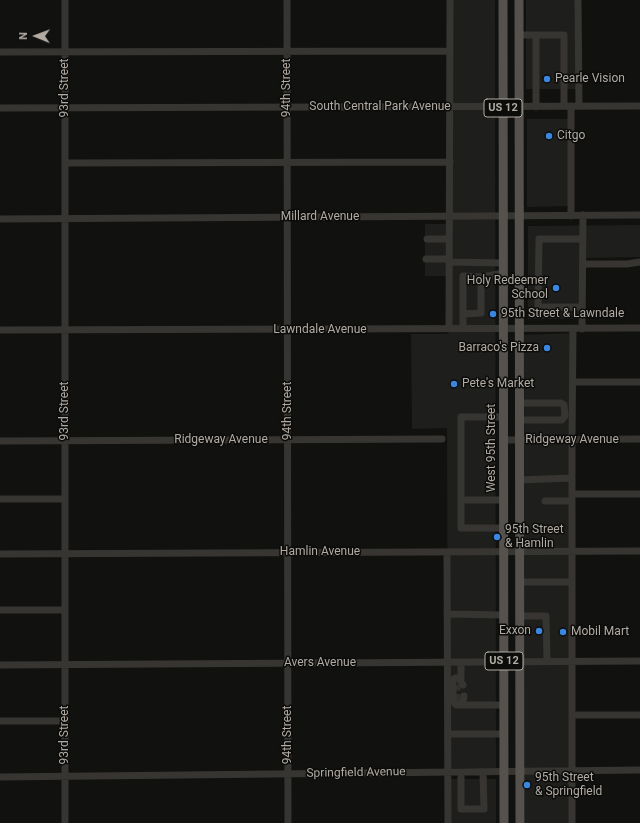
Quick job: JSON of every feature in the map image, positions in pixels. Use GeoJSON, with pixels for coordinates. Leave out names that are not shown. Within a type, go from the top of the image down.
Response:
{"type":"FeatureCollection","features":[{"type":"Feature","properties":{"kind":"main road","name":"West 95th Street"},"geometry":{"type":"LineString","coordinates":[[503,0],[504,823]]}},
{"type":"Feature","properties":{"kind":"main road","name":"US 12"},"geometry":{"type":"LineString","coordinates":[[519,0],[520,823]]}},
{"type":"Feature","properties":{"kind":"street","name":"93rd Street"},"geometry":{"type":"LineString","coordinates":[[65,0],[65,823]]}},
{"type":"Feature","properties":{"kind":"street","name":"94th Street"},"geometry":{"type":"LineString","coordinates":[[287,0],[288,823]]}},
{"type":"Feature","properties":{"kind":"street"},"geometry":{"type":"LineString","coordinates":[[449,329],[450,0]]}},
{"type":"Feature","properties":{"kind":"street"},"geometry":{"type":"LineString","coordinates":[[578,0],[579,106]]}},
{"type":"Feature","properties":{"kind":"street"},"geometry":{"type":"LineString","coordinates":[[519,35],[564,36],[571,216]]}},
{"type":"Feature","properties":{"kind":"street"},"geometry":{"type":"LineString","coordinates":[[536,35],[536,106]]}},
{"type":"Feature","properties":{"kind":"street"},"geometry":{"type":"LineString","coordinates":[[0,52],[450,51]]}},
{"type":"Feature","properties":{"kind":"street","name":"South Central Park Avenue"},"geometry":{"type":"LineString","coordinates":[[0,108],[640,106]]}},
{"type":"Feature","properties":{"kind":"street"},"geometry":{"type":"LineString","coordinates":[[65,163],[450,162]]}},
{"type":"Feature","properties":{"kind":"street"},"geometry":{"type":"LineString","coordinates":[[582,329],[583,215]]}},
{"type":"Feature","properties":{"kind":"street","name":"Millard Avenue"},"geometry":{"type":"LineString","coordinates":[[0,218],[640,215]]}},
{"type":"Feature","properties":{"kind":"street"},"geometry":{"type":"LineString","coordinates":[[427,239],[449,239]]}},
{"type":"Feature","properties":{"kind":"street"},"geometry":{"type":"LineString","coordinates":[[582,307],[538,307],[538,239],[583,239]]}},
{"type":"Feature","properties":{"kind":"street"},"geometry":{"type":"LineString","coordinates":[[426,259],[504,263]]}},
{"type":"Feature","properties":{"kind":"street"},"geometry":{"type":"LineString","coordinates":[[583,264],[627,264],[640,262]]}},
{"type":"Feature","properties":{"kind":"street"},"geometry":{"type":"LineString","coordinates":[[449,276],[481,276],[504,273]]}},
{"type":"Feature","properties":{"kind":"street"},"geometry":{"type":"LineString","coordinates":[[462,276],[463,329]]}},
{"type":"Feature","properties":{"kind":"street"},"geometry":{"type":"LineString","coordinates":[[463,314],[481,313],[481,276]]}},
{"type":"Feature","properties":{"kind":"street","name":"Lawndale Avenue"},"geometry":{"type":"LineString","coordinates":[[0,330],[640,328]]}},
{"type":"Feature","properties":{"kind":"street"},"geometry":{"type":"LineString","coordinates":[[572,823],[573,329]]}},
{"type":"Feature","properties":{"kind":"street"},"geometry":{"type":"LineString","coordinates":[[573,382],[640,382]]}},
{"type":"Feature","properties":{"kind":"street"},"geometry":{"type":"LineString","coordinates":[[519,403],[561,403],[564,405],[564,416],[562,420],[519,420]]}},
{"type":"Feature","properties":{"kind":"street"},"geometry":{"type":"LineString","coordinates":[[504,417],[461,417],[461,528],[504,528]]}},
{"type":"Feature","properties":{"kind":"street","name":"Ridgeway Avenue"},"geometry":{"type":"LineString","coordinates":[[0,442],[442,439]]}},
{"type":"Feature","properties":{"kind":"street","name":"Ridgeway Avenue"},"geometry":{"type":"LineString","coordinates":[[504,440],[640,439]]}},
{"type":"Feature","properties":{"kind":"street"},"geometry":{"type":"LineString","coordinates":[[519,480],[572,478]]}},
{"type":"Feature","properties":{"kind":"street"},"geometry":{"type":"LineString","coordinates":[[545,501],[640,494]]}},
{"type":"Feature","properties":{"kind":"street"},"geometry":{"type":"LineString","coordinates":[[0,499],[65,499]]}},
{"type":"Feature","properties":{"kind":"street"},"geometry":{"type":"LineString","coordinates":[[461,500],[504,500]]}},
{"type":"Feature","properties":{"kind":"street","name":"Hamlin Avenue"},"geometry":{"type":"LineString","coordinates":[[0,554],[640,551]]}},
{"type":"Feature","properties":{"kind":"street"},"geometry":{"type":"LineString","coordinates":[[447,552],[448,823]]}},
{"type":"Feature","properties":{"kind":"street"},"geometry":{"type":"LineString","coordinates":[[519,582],[572,582]]}},
{"type":"Feature","properties":{"kind":"street"},"geometry":{"type":"LineString","coordinates":[[0,610],[65,610]]}},
{"type":"Feature","properties":{"kind":"street"},"geometry":{"type":"LineString","coordinates":[[447,614],[504,615]]}},
{"type":"Feature","properties":{"kind":"street"},"geometry":{"type":"LineString","coordinates":[[519,616],[546,616],[547,661]]}},
{"type":"Feature","properties":{"kind":"street","name":"Avers Avenue"},"geometry":{"type":"LineString","coordinates":[[0,665],[640,661]]}},
{"type":"Feature","properties":{"kind":"street"},"geometry":{"type":"LineString","coordinates":[[460,662],[460,682],[455,678],[453,680],[453,702],[456,705],[459,703],[504,705]]}},
{"type":"Feature","properties":{"kind":"street"},"geometry":{"type":"LineString","coordinates":[[459,703],[463,702],[464,696]]}},
{"type":"Feature","properties":{"kind":"street"},"geometry":{"type":"LineString","coordinates":[[572,715],[640,715]]}},
{"type":"Feature","properties":{"kind":"street"},"geometry":{"type":"LineString","coordinates":[[0,721],[65,721]]}},
{"type":"Feature","properties":{"kind":"street"},"geometry":{"type":"LineString","coordinates":[[448,734],[504,734]]}},
{"type":"Feature","properties":{"kind":"street","name":"Springfield Avenue"},"geometry":{"type":"LineString","coordinates":[[0,777],[640,770]]}},
{"type":"Feature","properties":{"kind":"street"},"geometry":{"type":"LineString","coordinates":[[461,772],[462,809],[484,809],[483,772]]}},
{"type":"Feature","properties":{"kind":"shaded area"},"geometry":{"type":"Polygon","coordinates":[[[450,0],[495,0],[496,768],[448,768],[447,428],[412,429],[411,334],[449,334],[449,276],[425,276],[425,224],[449,224],[450,0]]]}},
{"type":"Feature","properties":{"kind":"shaded area"},"geometry":{"type":"Polygon","coordinates":[[[526,0],[578,0],[579,89],[526,89],[526,0]]]}},
{"type":"Feature","properties":{"kind":"shaded area"},"geometry":{"type":"Polygon","coordinates":[[[527,119],[571,119],[571,206],[527,207],[527,119]]]}},
{"type":"Feature","properties":{"kind":"shaded area","name":"Holy Redeemer School"},"geometry":{"type":"Polygon","coordinates":[[[640,225],[640,257],[584,258],[585,319],[528,319],[528,226],[640,225]]]}},
{"type":"Feature","properties":{"kind":"shaded area"},"geometry":{"type":"Polygon","coordinates":[[[573,333],[572,823],[525,823],[524,335],[573,333]]]}},
{"type":"Feature","properties":{"kind":"shaded area"},"geometry":{"type":"Polygon","coordinates":[[[448,779],[496,779],[496,823],[448,823],[448,779]]]}},
{"type":"Feature","properties":{"kind":"tunnel"},"geometry":{"type":"LineString","coordinates":[[457,685],[457,701]]}},
{"type":"Feature","properties":{"kind":"place","name":"Pearle Vision"},"geometry":{"type":"Point","coordinates":[547,79]}},
{"type":"Feature","properties":{"kind":"place","name":"Citgo"},"geometry":{"type":"Point","coordinates":[549,136]}},
{"type":"Feature","properties":{"kind":"place","name":"Holy Redeemer School"},"geometry":{"type":"Point","coordinates":[556,288]}},
{"type":"Feature","properties":{"kind":"place","name":"95th Street & Lawndale"},"geometry":{"type":"Point","coordinates":[493,314]}},
{"type":"Feature","properties":{"kind":"place","name":"Barraco's Pizza"},"geometry":{"type":"Point","coordinates":[547,348]}},
{"type":"Feature","properties":{"kind":"place","name":"Pete's Market"},"geometry":{"type":"Point","coordinates":[454,384]}},
{"type":"Feature","properties":{"kind":"place","name":"95th Street & Hamlin"},"geometry":{"type":"Point","coordinates":[497,537]}},
{"type":"Feature","properties":{"kind":"place","name":"Exxon"},"geometry":{"type":"Point","coordinates":[539,631]}},
{"type":"Feature","properties":{"kind":"place","name":"Mobil Mart"},"geometry":{"type":"Point","coordinates":[563,632]}},
{"type":"Feature","properties":{"kind":"place","name":"95th Street & Springfield"},"geometry":{"type":"Point","coordinates":[527,785]}}]}
